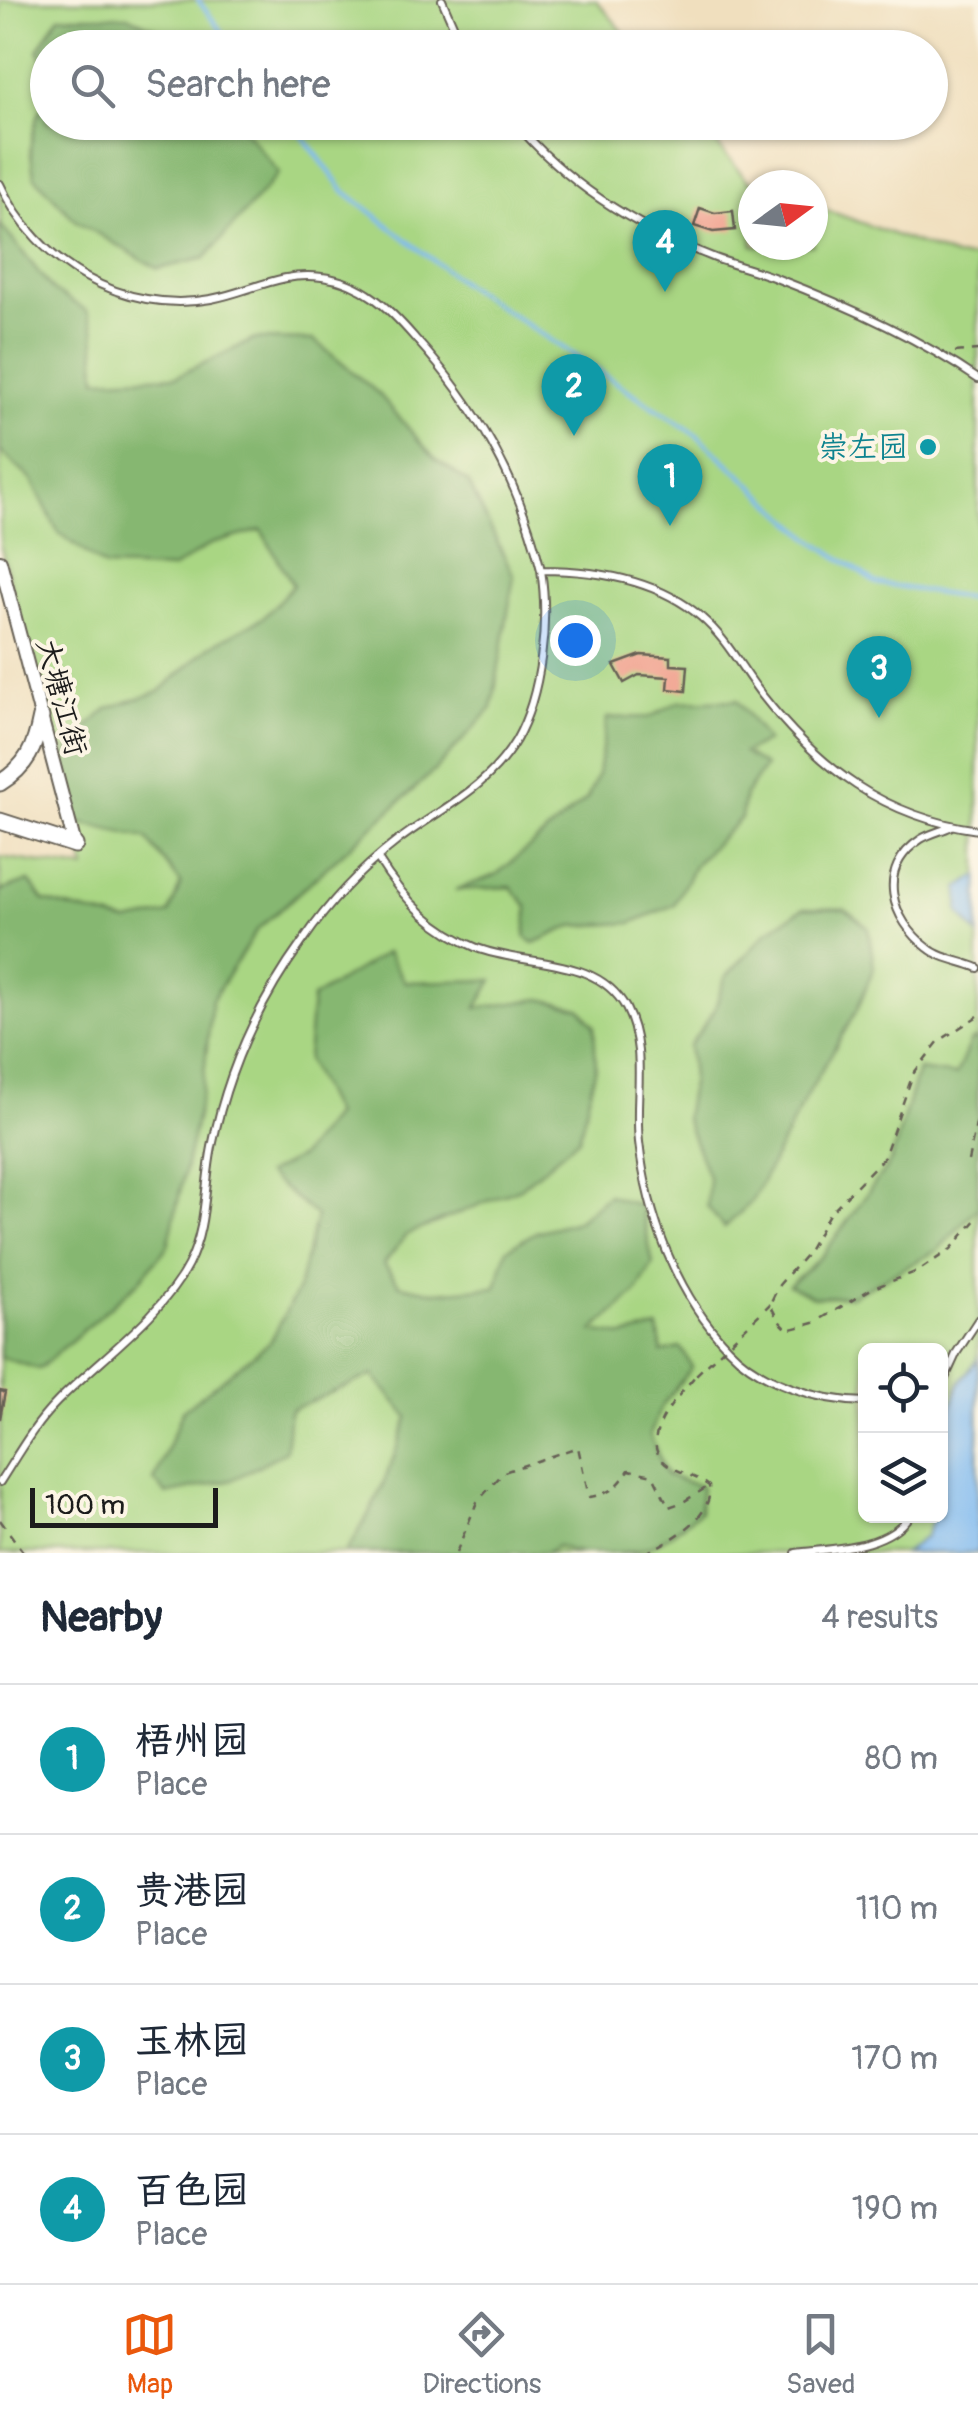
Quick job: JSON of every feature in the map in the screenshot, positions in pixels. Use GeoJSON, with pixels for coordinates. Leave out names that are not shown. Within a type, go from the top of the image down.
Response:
{"type":"FeatureCollection","features":[{"type":"Feature","properties":{"kind":"street","name":"大塘江街"},"geometry":{"type":"LineString","coordinates":[[0,561],[75,845]]}},
{"type":"Feature","properties":{"kind":"street"},"geometry":{"type":"LineString","coordinates":[[0,783],[20,771],[36,747],[41,717]]}},
{"type":"Feature","properties":{"kind":"street"},"geometry":{"type":"LineString","coordinates":[[0,821],[75,845]]}},
{"type":"Feature","properties":{"kind":"lane"},"geometry":{"type":"LineString","coordinates":[[442,0],[455,30]]}},
{"type":"Feature","properties":{"kind":"lane"},"geometry":{"type":"LineString","coordinates":[[533,140],[568,175],[622,212],[714,258],[840,304],[937,353],[978,379]]}},
{"type":"Feature","properties":{"kind":"lane"},"geometry":{"type":"LineString","coordinates":[[0,184],[22,221],[42,243],[112,292],[162,301],[209,300],[293,275],[346,282],[371,294],[440,364],[482,422],[512,480],[541,570],[545,595],[541,655],[518,737],[493,772],[475,789],[378,858],[320,918],[279,976],[252,1023],[233,1070],[216,1128],[200,1235],[188,1264],[160,1302],[39,1422],[0,1482]]}},
{"type":"Feature","properties":{"kind":"lane"},"geometry":{"type":"LineString","coordinates":[[541,570],[604,574],[668,595],[698,614],[722,637],[783,720],[830,767],[884,802],[918,818],[978,830]]}},
{"type":"Feature","properties":{"kind":"lane"},"geometry":{"type":"LineString","coordinates":[[951,826],[920,839],[896,864],[891,892],[903,925],[931,951],[978,968]]}},
{"type":"Feature","properties":{"kind":"lane"},"geometry":{"type":"LineString","coordinates":[[378,858],[410,903],[458,939],[513,959],[571,967],[588,974],[623,1003],[634,1026],[640,1056],[637,1113],[648,1193],[663,1242],[687,1290],[730,1350],[751,1365],[819,1397],[858,1401]]}},
{"type":"Feature","properties":{"kind":"lane"},"geometry":{"type":"LineString","coordinates":[[948,1370],[978,1320]]}},
{"type":"Feature","properties":{"kind":"lane"},"geometry":{"type":"LineString","coordinates":[[796,1553],[846,1548],[879,1539],[905,1523]]}},
{"type":"Feature","properties":{"kind":"path"},"geometry":{"type":"LineString","coordinates":[[937,353],[978,350]]}},
{"type":"Feature","properties":{"kind":"path"},"geometry":{"type":"LineString","coordinates":[[645,1553],[705,1510],[711,1498],[709,1486],[670,1467],[659,1454],[654,1434],[667,1410],[696,1375],[770,1304],[778,1285],[807,1254],[828,1214],[884,1158],[912,1074],[940,1041],[978,1016]]}},
{"type":"Feature","properties":{"kind":"path"},"geometry":{"type":"LineString","coordinates":[[968,1161],[978,1115]]}},
{"type":"Feature","properties":{"kind":"path"},"geometry":{"type":"LineString","coordinates":[[770,1304],[788,1330],[814,1323],[871,1289],[918,1271],[951,1250],[978,1218]]}},
{"type":"Feature","properties":{"kind":"path"},"geometry":{"type":"LineString","coordinates":[[456,1553],[477,1502],[504,1472],[578,1447],[589,1498],[618,1488],[629,1470],[653,1476],[668,1506],[709,1486]]}},
{"type":"Feature","properties":{"kind":"path"},"geometry":{"type":"LineString","coordinates":[[0,1520],[24,1553]]}},
{"type":"Feature","properties":{"kind":"path"},"geometry":{"type":"LineString","coordinates":[[658,1546],[658,1553]]}},
{"type":"Feature","properties":{"kind":"green space"},"geometry":{"type":"Polygon","coordinates":[[[0,0],[596,0],[622,30],[30,30],[30,140],[713,140],[739,170],[738,260],[828,260],[828,210],[955,257],[978,258],[978,1553],[0,1553],[0,857],[85,869],[0,544],[0,0]]]}},
{"type":"Feature","properties":{"kind":"green space"},"geometry":{"type":"Polygon","coordinates":[[[59,16],[128,16],[155,30],[50,30],[59,16]]]}},
{"type":"Feature","properties":{"kind":"green space"},"geometry":{"type":"Polygon","coordinates":[[[32,140],[253,140],[279,173],[205,258],[158,269],[76,221],[34,176],[32,140]]]}},
{"type":"Feature","properties":{"kind":"green space"},"geometry":{"type":"Polygon","coordinates":[[[0,224],[53,290],[87,311],[94,329],[97,379],[177,376],[255,339],[314,340],[379,394],[434,458],[468,482],[514,576],[492,708],[434,771],[257,930],[212,1000],[202,1093],[168,1246],[137,1283],[39,1369],[0,1357],[0,891],[29,881],[44,901],[127,922],[169,914],[181,883],[146,838],[75,822],[60,766],[73,740],[108,708],[159,692],[209,647],[264,617],[293,585],[261,530],[211,544],[172,569],[105,567],[58,532],[32,480],[0,451],[0,224]]]}},
{"type":"Feature","properties":{"kind":"green space"},"geometry":{"type":"Polygon","coordinates":[[[737,700],[767,741],[744,753],[765,766],[745,795],[741,818],[696,863],[674,905],[631,923],[572,926],[534,943],[525,937],[528,907],[511,887],[455,890],[496,875],[587,799],[598,774],[607,718],[650,717],[678,702],[737,700]]]}},
{"type":"Feature","properties":{"kind":"green space"},"geometry":{"type":"Polygon","coordinates":[[[804,908],[845,909],[868,927],[874,967],[857,1010],[752,1201],[724,1228],[707,1206],[709,1179],[685,1118],[692,1078],[689,1046],[714,1011],[725,978],[768,931],[804,908]]]}},
{"type":"Feature","properties":{"kind":"green space"},"geometry":{"type":"Polygon","coordinates":[[[387,952],[405,982],[493,980],[477,1008],[541,999],[580,1008],[594,1025],[596,1067],[579,1138],[520,1188],[406,1235],[384,1264],[400,1285],[436,1292],[496,1287],[507,1249],[536,1232],[577,1221],[608,1195],[641,1206],[653,1264],[636,1293],[593,1331],[623,1336],[658,1328],[662,1352],[681,1348],[692,1367],[661,1407],[650,1435],[666,1475],[701,1487],[700,1511],[646,1548],[603,1553],[557,1546],[546,1553],[345,1553],[373,1505],[408,1417],[373,1375],[290,1410],[286,1451],[232,1480],[166,1494],[154,1481],[183,1410],[270,1342],[298,1289],[316,1216],[266,1174],[300,1157],[334,1115],[307,1060],[312,998],[387,952]]]}},
{"type":"Feature","properties":{"kind":"green space"},"geometry":{"type":"Polygon","coordinates":[[[978,1039],[978,1207],[938,1250],[851,1296],[813,1297],[789,1285],[822,1256],[891,1161],[918,1070],[956,1075],[971,1040],[978,1039]]]}},
{"type":"Feature","properties":{"kind":"water"},"geometry":{"type":"Polygon","coordinates":[[[978,875],[978,935],[959,912],[959,888],[978,875]]]}},
{"type":"Feature","properties":{"kind":"water"},"geometry":{"type":"Polygon","coordinates":[[[978,1358],[978,1553],[904,1553],[926,1536],[931,1523],[948,1523],[948,1422],[959,1385],[978,1358]]]}},
{"type":"Feature","properties":{"kind":"building"},"geometry":{"type":"Polygon","coordinates":[[[700,208],[715,213],[733,211],[735,230],[713,232],[694,226],[700,208]]]}},
{"type":"Feature","properties":{"kind":"building"},"geometry":{"type":"Polygon","coordinates":[[[641,655],[671,657],[671,665],[688,666],[686,691],[668,689],[669,677],[639,675],[624,683],[614,665],[641,655]]]}},
{"type":"Feature","properties":{"kind":"building"},"geometry":{"type":"Polygon","coordinates":[[[0,1391],[5,1392],[0,1419],[0,1391]]]}},
{"type":"Feature","properties":{"kind":"waterway"},"geometry":{"type":"LineString","coordinates":[[198,0],[220,30]]}},
{"type":"Feature","properties":{"kind":"waterway"},"geometry":{"type":"LineString","coordinates":[[306,140],[344,191],[461,282],[697,435],[810,538],[876,583],[978,600]]}},
{"type":"Feature","properties":{"kind":"place","name":"百色园"},"geometry":{"type":"Point","coordinates":[665,292]}},
{"type":"Feature","properties":{"kind":"place","name":"贵港园"},"geometry":{"type":"Point","coordinates":[574,436]}},
{"type":"Feature","properties":{"kind":"place","name":"崇左园"},"geometry":{"type":"Point","coordinates":[928,447]}},
{"type":"Feature","properties":{"kind":"place","name":"梧州园"},"geometry":{"type":"Point","coordinates":[670,526]}},
{"type":"Feature","properties":{"kind":"place","name":"玉林园"},"geometry":{"type":"Point","coordinates":[879,718]}}]}
